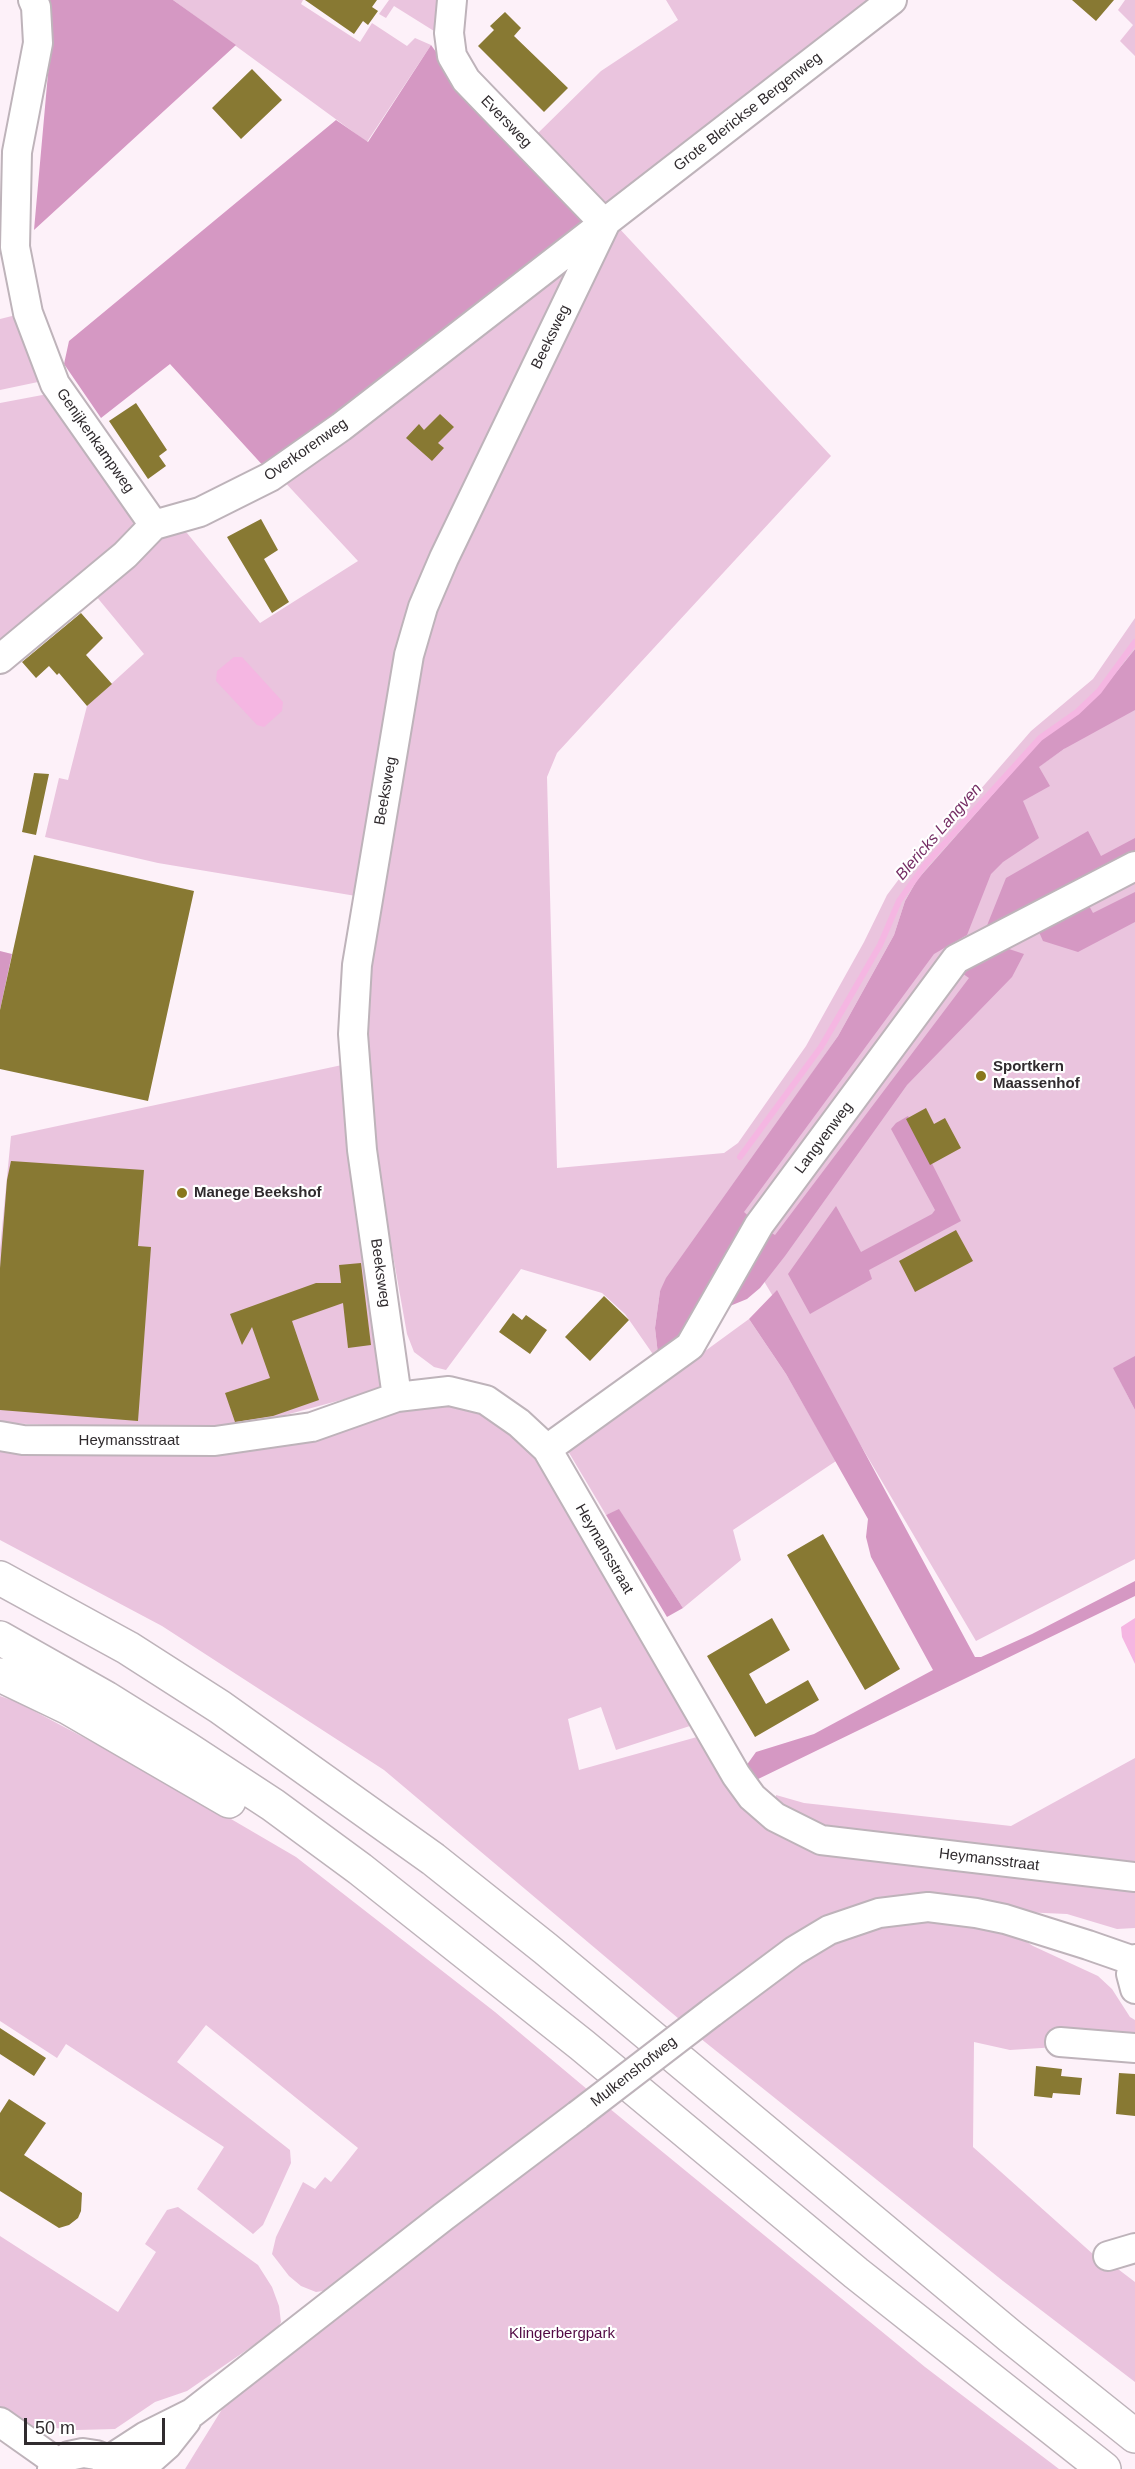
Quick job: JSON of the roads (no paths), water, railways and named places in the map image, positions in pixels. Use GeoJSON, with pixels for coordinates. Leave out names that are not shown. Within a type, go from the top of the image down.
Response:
{"type":"FeatureCollection","features":[{"type":"Feature","properties":{"kind":"highway"},"geometry":{"type":"LineString","coordinates":[[0,1578],[128,1648],[220,1707],[433,1859],[546,1949],[1000,2329],[1135,2436]]}},
{"type":"Feature","properties":{"kind":"highway"},"geometry":{"type":"LineString","coordinates":[[0,1638],[106,1698],[186,1748],[273,1805],[360,1869],[582,2045],[856,2273],[1104,2469]]}},
{"type":"Feature","properties":{"kind":"highway"},"geometry":{"type":"LineString","coordinates":[[0,1675],[67,1707],[288,1837],[360,1869]]}},
{"type":"Feature","properties":{"kind":"street","name":"Genijkenkampweg"},"geometry":{"type":"LineString","coordinates":[[33,0],[36,7],[38,43],[17,152],[15,247],[28,313],[55,384],[154,525]]}},
{"type":"Feature","properties":{"kind":"street","name":"Eversweg"},"geometry":{"type":"LineString","coordinates":[[452,0],[449,33],[452,56],[466,80],[605,224]]}},
{"type":"Feature","properties":{"kind":"street","name":"Grote Blerickse Bergenweg"},"geometry":{"type":"LineString","coordinates":[[605,224],[892,0]]}},
{"type":"Feature","properties":{"kind":"street","name":"Overkorenweg"},"geometry":{"type":"LineString","coordinates":[[154,525],[200,512],[270,477],[342,427],[605,224]]}},
{"type":"Feature","properties":{"kind":"street","name":"Beeksweg"},"geometry":{"type":"LineString","coordinates":[[397,1397],[362,1150],[353,1034],[357,964],[409,655],[423,607],[444,558],[605,224]]}},
{"type":"Feature","properties":{"kind":"street"},"geometry":{"type":"LineString","coordinates":[[0,659],[125,555],[154,525]]}},
{"type":"Feature","properties":{"kind":"street","name":"Langvenweg"},"geometry":{"type":"LineString","coordinates":[[547,1449],[690,1346],[759,1225],[956,959],[1135,866]]}},
{"type":"Feature","properties":{"kind":"street","name":"Heymansstraat"},"geometry":{"type":"LineString","coordinates":[[0,1436],[23,1440],[215,1441],[312,1427],[397,1397],[449,1391],[486,1400],[519,1423],[547,1449],[736,1775],[752,1797],[775,1817],[821,1840],[1135,1878]]}},
{"type":"Feature","properties":{"kind":"street","name":"Mulkenshofweg"},"geometry":{"type":"LineString","coordinates":[[113,2465],[146,2436],[192,2413],[443,2217],[711,2013],[794,1951],[830,1930],[879,1913],[918,1908],[928,1907],[976,1913],[1005,1919],[1088,1944],[1135,1970]]}},
{"type":"Feature","properties":{"kind":"street"},"geometry":{"type":"LineString","coordinates":[[1060,2042],[1135,2048]]}},
{"type":"Feature","properties":{"kind":"street"},"geometry":{"type":"LineString","coordinates":[[1108,2256],[1135,2248]]}},
{"type":"Feature","properties":{"kind":"street","name":"Mulkenshofweg"},"geometry":{"type":"LineString","coordinates":[[140,2469],[167,2445],[192,2413]]}},
{"type":"Feature","properties":{"kind":"street"},"geometry":{"type":"LineString","coordinates":[[0,2422],[50,2467]]}},
{"type":"Feature","properties":{"kind":"street"},"geometry":{"type":"LineString","coordinates":[[0,2441],[50,2467]]}},
{"type":"Feature","properties":{"kind":"street"},"geometry":{"type":"LineString","coordinates":[[50,2467],[69,2456],[83,2453],[96,2455],[113,2465]]}},
{"type":"Feature","properties":{"kind":"waterway","name":"Blericks Langven"},"geometry":{"type":"LineString","coordinates":[[740,1157],[821,1047],[880,945],[899,901],[925,865],[1040,738],[1077,712],[1099,691],[1135,642]]}},
{"type":"Feature","properties":{"kind":"place","name":"Sportkern Maassenhof"},"geometry":{"type":"Point","coordinates":[981,1076]}},
{"type":"Feature","properties":{"kind":"place","name":"Manege Beekshof"},"geometry":{"type":"Point","coordinates":[182,1193]}},
{"type":"Feature","properties":{"kind":"park label","name":"Klingerbergpark"},"geometry":{"type":"Point","coordinates":[562,2334]}}]}
